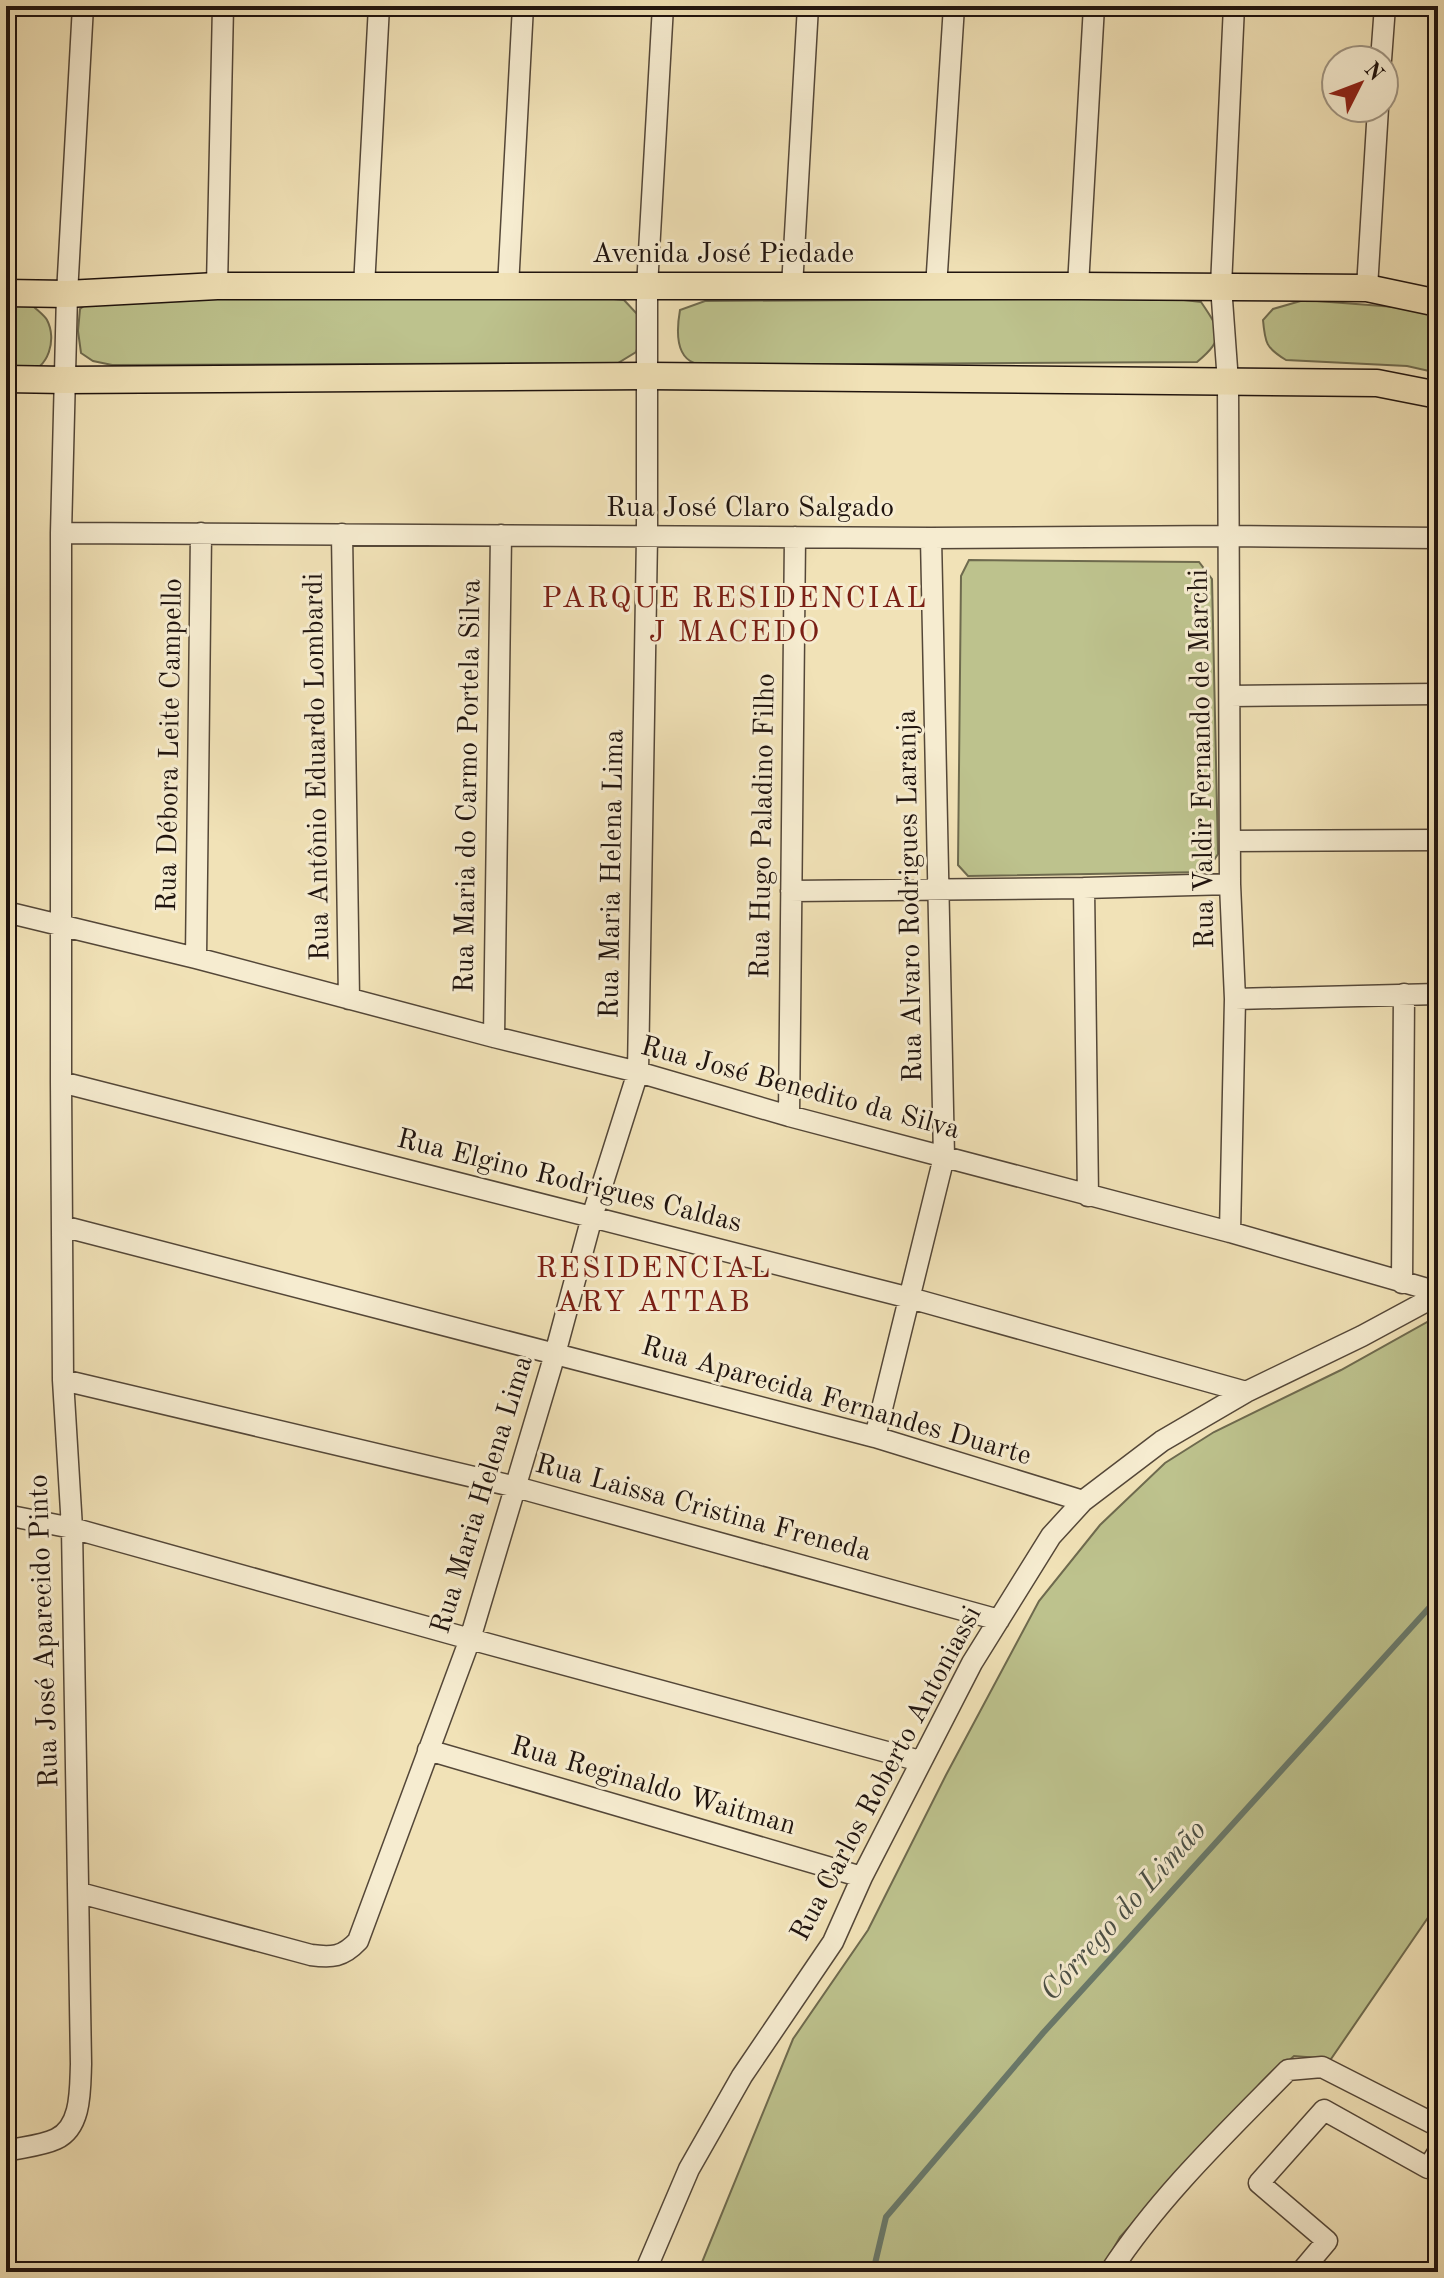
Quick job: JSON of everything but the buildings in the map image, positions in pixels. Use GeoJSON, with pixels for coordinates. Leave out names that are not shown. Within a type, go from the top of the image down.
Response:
{"type":"FeatureCollection","features":[{"type":"Feature","properties":{"kind":"main road","name":"Avenida José Piedade"},"geometry":{"type":"LineString","coordinates":[[6,293],[67,294],[217,286],[1221,286],[1367,288],[1438,303]]}},
{"type":"Feature","properties":{"kind":"main road"},"geometry":{"type":"LineString","coordinates":[[6,379],[647,376],[1377,383],[1438,395]]}},
{"type":"Feature","properties":{"kind":"street","name":"Rua José Aparecido Pinto"},"geometry":{"type":"LineString","coordinates":[[6,2151],[57,2138],[72,2124],[79,2100],[81,2064],[72,1528],[63,1380],[61,533],[67,294],[83,6]]}},
{"type":"Feature","properties":{"kind":"street"},"geometry":{"type":"LineString","coordinates":[[217,286],[223,6]]}},
{"type":"Feature","properties":{"kind":"street"},"geometry":{"type":"LineString","coordinates":[[364,287],[379,6]]}},
{"type":"Feature","properties":{"kind":"street"},"geometry":{"type":"LineString","coordinates":[[508,287],[523,6]]}},
{"type":"Feature","properties":{"kind":"street","name":"Rua Maria Helena Lima"},"geometry":{"type":"LineString","coordinates":[[80,1893],[311,1955],[328,1957],[348,1952],[358,1941],[470,1639],[555,1354],[592,1217],[638,1072],[647,536],[647,287],[663,6]]}},
{"type":"Feature","properties":{"kind":"street"},"geometry":{"type":"LineString","coordinates":[[792,287],[808,6]]}},
{"type":"Feature","properties":{"kind":"street"},"geometry":{"type":"LineString","coordinates":[[936,288],[954,6]]}},
{"type":"Feature","properties":{"kind":"street"},"geometry":{"type":"LineString","coordinates":[[1078,286],[1094,6]]}},
{"type":"Feature","properties":{"kind":"street","name":"Rua Valdir Fernando de Marchi"},"geometry":{"type":"LineString","coordinates":[[1230,1232],[1235,999],[1230,884],[1228,382],[1221,286],[1234,6]]}},
{"type":"Feature","properties":{"kind":"street"},"geometry":{"type":"LineString","coordinates":[[1382,44],[1385,6]]}},
{"type":"Feature","properties":{"kind":"street"},"geometry":{"type":"LineString","coordinates":[[1367,288],[1377,124]]}},
{"type":"Feature","properties":{"kind":"street","name":"Rua José Claro Salgado"},"geometry":{"type":"LineString","coordinates":[[61,533],[1438,538]]}},
{"type":"Feature","properties":{"kind":"street","name":"Rua Débora Leite Campello"},"geometry":{"type":"LineString","coordinates":[[196,958],[201,533]]}},
{"type":"Feature","properties":{"kind":"street","name":"Rua Antônio Eduardo Lombardi"},"geometry":{"type":"LineString","coordinates":[[342,534],[349,999]]}},
{"type":"Feature","properties":{"kind":"street","name":"Rua Maria do Carmo Portela Silva"},"geometry":{"type":"LineString","coordinates":[[494,1037],[501,535]]}},
{"type":"Feature","properties":{"kind":"street","name":"Rua Hugo Paladino Filho"},"geometry":{"type":"LineString","coordinates":[[789,1116],[795,537]]}},
{"type":"Feature","properties":{"kind":"street","name":"Rua Alvaro Rodrigues Laranja"},"geometry":{"type":"LineString","coordinates":[[875,1437],[944,1157],[931,538]]}},
{"type":"Feature","properties":{"kind":"street"},"geometry":{"type":"LineString","coordinates":[[1230,696],[1438,694]]}},
{"type":"Feature","properties":{"kind":"street"},"geometry":{"type":"LineString","coordinates":[[1230,841],[1438,840]]}},
{"type":"Feature","properties":{"kind":"street"},"geometry":{"type":"LineString","coordinates":[[791,891],[1230,884]]}},
{"type":"Feature","properties":{"kind":"street"},"geometry":{"type":"LineString","coordinates":[[1084,888],[1088,1196]]}},
{"type":"Feature","properties":{"kind":"street","name":"Rua José Benedito da Silva"},"geometry":{"type":"LineString","coordinates":[[6,912],[638,1072],[789,1116],[1230,1232],[1438,1293]]}},
{"type":"Feature","properties":{"kind":"street"},"geometry":{"type":"LineString","coordinates":[[1402,1283],[1404,994]]}},
{"type":"Feature","properties":{"kind":"street"},"geometry":{"type":"LineString","coordinates":[[1235,999],[1438,994]]}},
{"type":"Feature","properties":{"kind":"street","name":"Rua Elgino Rodrigues Caldas"},"geometry":{"type":"LineString","coordinates":[[61,1082],[910,1298],[1246,1392]]}},
{"type":"Feature","properties":{"kind":"street","name":"Rua Aparecida Fernandes Duarte"},"geometry":{"type":"LineString","coordinates":[[62,1226],[875,1437],[1083,1501]]}},
{"type":"Feature","properties":{"kind":"street","name":"Rua Carlos Roberto Antoniassi"},"geometry":{"type":"LineString","coordinates":[[645,2272],[689,2169],[742,2076],[833,1942],[862,1877],[972,1663],[1051,1536],[1083,1501],[1162,1441],[1246,1392],[1362,1336],[1438,1293]]}},
{"type":"Feature","properties":{"kind":"street","name":"Rua Laissa Cristina Freneda"},"geometry":{"type":"LineString","coordinates":[[63,1380],[516,1487],[999,1620]]}},
{"type":"Feature","properties":{"kind":"street"},"geometry":{"type":"LineString","coordinates":[[6,1515],[72,1528],[920,1761]]}},
{"type":"Feature","properties":{"kind":"street","name":"Rua Reginaldo Waitman"},"geometry":{"type":"LineString","coordinates":[[428,1750],[862,1877]]}},
{"type":"Feature","properties":{"kind":"street"},"geometry":{"type":"LineString","coordinates":[[1110,2272],[1160,2204],[1288,2070],[1322,2067],[1438,2126]]}},
{"type":"Feature","properties":{"kind":"street"},"geometry":{"type":"LineString","coordinates":[[1301,2272],[1327,2241],[1259,2183],[1324,2110],[1435,2164]]}},
{"type":"Feature","properties":{"kind":"green space"},"geometry":{"type":"Polygon","coordinates":[[[95,297],[604,298],[624,300],[638,315],[643,332],[636,352],[618,363],[112,365],[93,361],[81,353],[78,331],[80,309],[95,297]]]}},
{"type":"Feature","properties":{"kind":"green space"},"geometry":{"type":"Polygon","coordinates":[[[1167,298],[1201,302],[1216,327],[1213,346],[1197,362],[707,365],[688,359],[678,340],[680,310],[705,301],[1167,298]]]}},
{"type":"Feature","properties":{"kind":"green space"},"geometry":{"type":"Polygon","coordinates":[[[1304,300],[1395,307],[1438,316],[1438,373],[1407,366],[1286,360],[1268,344],[1263,320],[1273,309],[1304,300]]]}},
{"type":"Feature","properties":{"kind":"green space"},"geometry":{"type":"Polygon","coordinates":[[[6,305],[33,306],[47,320],[51,336],[49,352],[34,370],[6,372],[6,305]]]}},
{"type":"Feature","properties":{"kind":"green space"},"geometry":{"type":"Polygon","coordinates":[[[969,560],[1199,562],[1212,579],[1218,854],[1206,872],[968,876],[958,865],[961,576],[969,560]]]}},
{"type":"Feature","properties":{"kind":"green space"},"geometry":{"type":"Polygon","coordinates":[[[1438,1316],[1438,1903],[1331,2059],[1294,2056],[1262,2084],[1120,2237],[1100,2272],[698,2272],[793,2039],[868,1930],[1039,1601],[1100,1525],[1165,1463],[1214,1432],[1341,1370],[1438,1316]]]}},
{"type":"Feature","properties":{"kind":"waterway","name":"Córrego do Limão"},"geometry":{"type":"LineString","coordinates":[[873,2272],[886,2217],[1043,2033],[1438,1598]]}},
{"type":"Feature","properties":{"kind":"district","name":"PARQUE RESIDENCIAL J MACEDO"},"geometry":{"type":"Point","coordinates":[735,616]}},
{"type":"Feature","properties":{"kind":"district","name":"RESIDENCIAL ARY ATTAB"},"geometry":{"type":"Point","coordinates":[654,1286]}}]}
